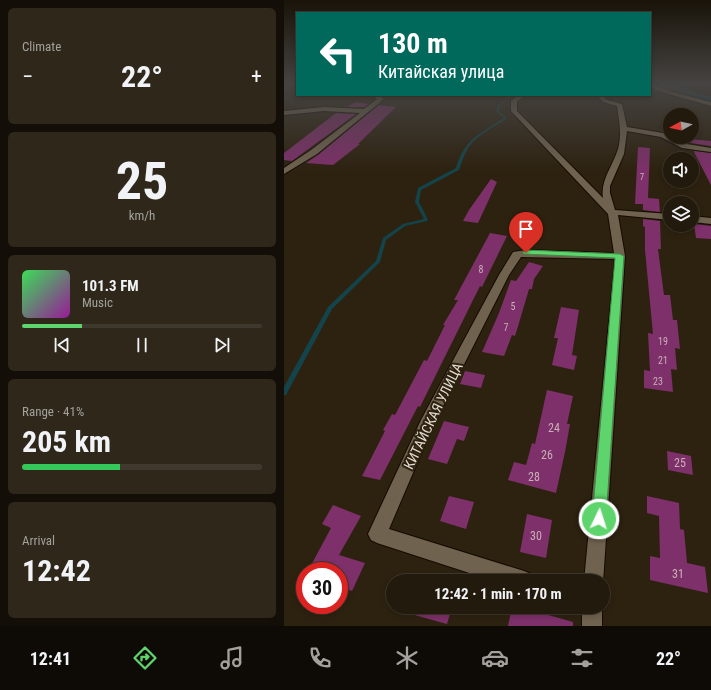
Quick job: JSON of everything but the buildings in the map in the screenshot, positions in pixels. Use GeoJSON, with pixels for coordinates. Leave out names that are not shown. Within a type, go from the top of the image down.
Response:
{"type":"FeatureCollection","features":[{"type":"Feature","properties":{"kind":"street"},"geometry":{"type":"LineString","coordinates":[[284,172],[314,152],[365,112]]}},
{"type":"Feature","properties":{"kind":"street"},"geometry":{"type":"LineString","coordinates":[[515,112],[611,212],[663,216]]}},
{"type":"Feature","properties":{"kind":"street"},"geometry":{"type":"LineString","coordinates":[[595,574],[620,256],[613,215],[606,197],[606,181],[620,154],[625,129],[622,112]]}},
{"type":"Feature","properties":{"kind":"street"},"geometry":{"type":"LineString","coordinates":[[625,129],[663,135],[684,146],[711,150]]}},
{"type":"Feature","properties":{"kind":"street"},"geometry":{"type":"LineString","coordinates":[[699,220],[711,221]]}},
{"type":"Feature","properties":{"kind":"street","name":"КИТАЙСКАЯ УЛИЦА"},"geometry":{"type":"LineString","coordinates":[[502,574],[377,534],[426,425],[504,275],[517,254],[620,256]]}},
{"type":"Feature","properties":{"kind":"street"},"geometry":{"type":"LineString","coordinates":[[592,614],[592,626]]}},
{"type":"Feature","properties":{"kind":"waterway"},"geometry":{"type":"LineString","coordinates":[[284,393],[330,308],[378,261],[384,239],[404,225],[426,220],[417,202],[419,189],[458,169],[465,150],[470,143],[482,133],[506,118],[498,112]]}},
{"type":"Feature","properties":{"kind":"route"},"geometry":{"type":"LineString","coordinates":[[526,253],[620,256],[599,519]]}}]}
